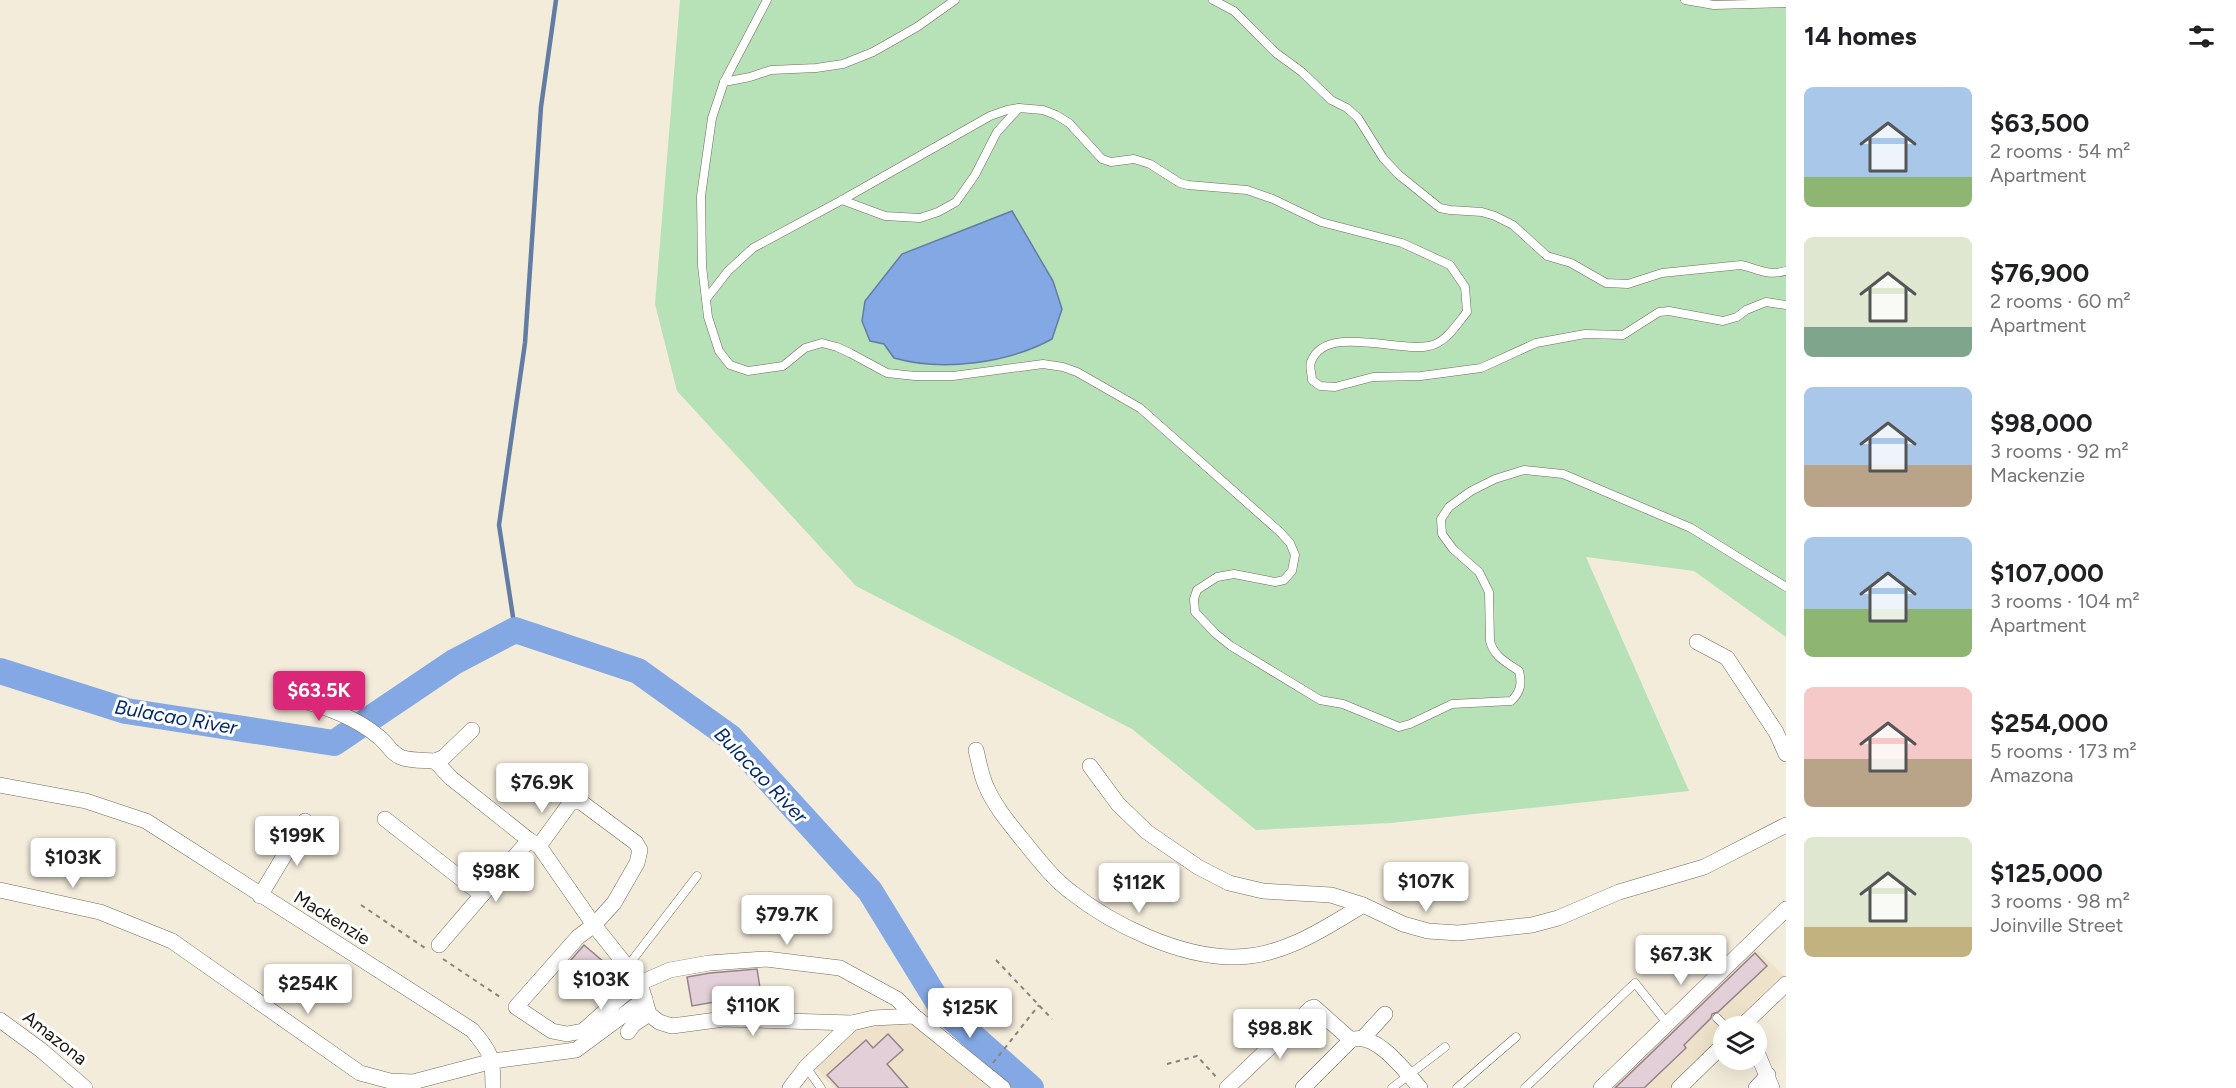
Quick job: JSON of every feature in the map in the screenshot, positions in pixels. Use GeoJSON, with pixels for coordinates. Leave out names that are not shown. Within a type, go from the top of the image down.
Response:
{"type":"FeatureCollection","features":[{"type":"Feature","properties":{"kind":"street"},"geometry":{"type":"LineString","coordinates":[[1697,642],[1727,658],[1781,730],[1786,754]]}},
{"type":"Feature","properties":{"kind":"street"},"geometry":{"type":"LineString","coordinates":[[295,699],[319,704],[352,720],[381,738],[388,749],[402,758],[435,760],[444,757],[472,730]]}},
{"type":"Feature","properties":{"kind":"street"},"geometry":{"type":"LineString","coordinates":[[976,750],[985,785],[1002,814],[1037,857],[1069,891],[1108,917],[1144,935],[1192,952],[1234,957],[1265,953],[1290,946],[1363,905]]}},
{"type":"Feature","properties":{"kind":"street"},"geometry":{"type":"LineString","coordinates":[[435,760],[451,778],[534,843],[640,983],[647,1006],[659,1022],[672,1026],[724,1020],[852,1023],[873,1018],[914,1016]]}},
{"type":"Feature","properties":{"kind":"street"},"geometry":{"type":"LineString","coordinates":[[1090,766],[1119,804],[1147,832],[1198,867],[1229,883],[1263,891],[1331,895],[1363,905],[1403,924],[1428,931],[1458,933],[1532,925],[1558,918],[1619,892],[1704,867],[1786,825]]}},
{"type":"Feature","properties":{"kind":"street","name":"Mackenzie"},"geometry":{"type":"LineString","coordinates":[[0,785],[86,801],[146,821],[472,1030],[485,1045],[493,1061]]}},
{"type":"Feature","properties":{"kind":"street"},"geometry":{"type":"LineString","coordinates":[[435,948],[482,895],[572,802],[581,802],[639,846],[640,853],[614,903],[594,925],[578,937],[516,1007],[552,1031],[567,1034],[583,1031],[605,1009],[640,983],[670,970],[709,963],[766,959],[840,968],[897,999],[914,1016],[1003,1088]]}},
{"type":"Feature","properties":{"kind":"street"},"geometry":{"type":"LineString","coordinates":[[385,819],[482,895]]}},
{"type":"Feature","properties":{"kind":"street"},"geometry":{"type":"LineString","coordinates":[[260,896],[305,821]]}},
{"type":"Feature","properties":{"kind":"street"},"geometry":{"type":"LineString","coordinates":[[0,890],[100,912],[172,941],[360,1073],[390,1081],[413,1085],[493,1061],[576,1050],[647,1006]]}},
{"type":"Feature","properties":{"kind":"street"},"geometry":{"type":"LineString","coordinates":[[1601,1088],[1786,909]]}},
{"type":"Feature","properties":{"kind":"street"},"geometry":{"type":"LineString","coordinates":[[1752,1016],[1786,984]]}},
{"type":"Feature","properties":{"kind":"street"},"geometry":{"type":"LineString","coordinates":[[628,1032],[647,1006]]}},
{"type":"Feature","properties":{"kind":"street"},"geometry":{"type":"LineString","coordinates":[[1223,1084],[1314,1007],[1357,1039],[1375,1042],[1420,1088]]}},
{"type":"Feature","properties":{"kind":"street"},"geometry":{"type":"LineString","coordinates":[[1303,1088],[1385,1014]]}},
{"type":"Feature","properties":{"kind":"street","name":"Amazona"},"geometry":{"type":"LineString","coordinates":[[0,1020],[41,1050],[85,1088]]}},
{"type":"Feature","properties":{"kind":"street"},"geometry":{"type":"LineString","coordinates":[[790,1088],[806,1067],[852,1023]]}},
{"type":"Feature","properties":{"kind":"street"},"geometry":{"type":"LineString","coordinates":[[1679,1088],[1713,1055]]}},
{"type":"Feature","properties":{"kind":"street"},"geometry":{"type":"LineString","coordinates":[[493,1061],[493,1088]]}},
{"type":"Feature","properties":{"kind":"street"},"geometry":{"type":"LineString","coordinates":[[1756,1088],[1770,1082]]}},
{"type":"Feature","properties":{"kind":"lane"},"geometry":{"type":"LineString","coordinates":[[767,0],[724,82],[712,118],[701,196],[702,266],[708,317],[719,351],[730,365],[747,371],[783,366],[805,348],[822,344],[837,346],[887,374],[953,376],[1043,364],[1077,372],[1140,408],[1281,532],[1295,555],[1292,571],[1284,580],[1275,582],[1234,574],[1217,577],[1202,585],[1197,590],[1194,599],[1195,612],[1215,634],[1231,646],[1320,700],[1343,704],[1399,727],[1452,704],[1511,701],[1517,696],[1521,687],[1519,671],[1496,655],[1492,649],[1489,592],[1479,572],[1453,549],[1442,534],[1441,519],[1449,507],[1471,490],[1495,479],[1524,470],[1563,474],[1691,528],[1786,587]]}},
{"type":"Feature","properties":{"kind":"lane"},"geometry":{"type":"LineString","coordinates":[[724,82],[771,70],[816,69],[843,64],[882,47],[917,27],[955,0]]}},
{"type":"Feature","properties":{"kind":"lane"},"geometry":{"type":"LineString","coordinates":[[1213,0],[1234,11],[1276,53],[1302,72],[1331,100],[1347,108],[1358,118],[1383,158],[1400,175],[1440,207],[1449,210],[1482,212],[1495,216],[1513,225],[1547,256],[1571,263],[1606,283],[1628,284],[1662,273],[1741,265],[1765,273],[1776,274],[1786,271]]}},
{"type":"Feature","properties":{"kind":"lane"},"geometry":{"type":"LineString","coordinates":[[1685,0],[1714,4],[1786,3]]}},
{"type":"Feature","properties":{"kind":"lane"},"geometry":{"type":"LineString","coordinates":[[707,298],[728,270],[753,248],[990,116],[1019,108],[1043,110],[1069,123],[1102,159],[1112,162],[1134,159],[1150,164],[1180,183],[1188,185],[1247,190],[1273,199],[1321,222],[1402,243],[1449,265],[1465,287],[1467,312],[1451,332],[1431,346],[1410,348],[1348,341],[1325,345],[1310,363],[1312,380],[1320,386],[1335,387],[1373,377],[1421,376],[1481,368],[1536,343],[1585,334],[1623,335],[1659,312],[1669,311],[1724,321],[1766,302],[1786,305]]}},
{"type":"Feature","properties":{"kind":"lane"},"geometry":{"type":"LineString","coordinates":[[842,200],[885,216],[920,218],[938,212],[957,202],[975,175],[997,132],[1019,108]]}},
{"type":"Feature","properties":{"kind":"lane"},"geometry":{"type":"LineString","coordinates":[[627,967],[698,876]]}},
{"type":"Feature","properties":{"kind":"lane"},"geometry":{"type":"LineString","coordinates":[[1525,1088],[1635,983],[1667,1023]]}},
{"type":"Feature","properties":{"kind":"lane"},"geometry":{"type":"LineString","coordinates":[[1457,1088],[1516,1037]]}},
{"type":"Feature","properties":{"kind":"lane"},"geometry":{"type":"LineString","coordinates":[[1392,1088],[1445,1047]]}},
{"type":"Feature","properties":{"kind":"lane"},"geometry":{"type":"LineString","coordinates":[[806,1067],[822,1088]]}},
{"type":"Feature","properties":{"kind":"path"},"geometry":{"type":"LineString","coordinates":[[361,905],[435,948],[440,958],[516,1007]]}},
{"type":"Feature","properties":{"kind":"path"},"geometry":{"type":"LineString","coordinates":[[996,960],[1052,1019]]}},
{"type":"Feature","properties":{"kind":"path"},"geometry":{"type":"LineString","coordinates":[[995,1062],[1039,1005]]}},
{"type":"Feature","properties":{"kind":"path"},"geometry":{"type":"LineString","coordinates":[[1167,1064],[1197,1056],[1223,1084]]}},
{"type":"Feature","properties":{"kind":"shaded area"},"geometry":{"type":"Polygon","coordinates":[[[1752,944],[1786,978],[1746,1016],[1713,1016],[1713,1048],[1671,1088],[1602,1088],[1752,944]]]}},
{"type":"Feature","properties":{"kind":"shaded area"},"geometry":{"type":"Polygon","coordinates":[[[882,1022],[921,1026],[993,1088],[834,1088],[813,1065],[856,1026],[882,1022]]]}},
{"type":"Feature","properties":{"kind":"green space"},"geometry":{"type":"Polygon","coordinates":[[[680,0],[1786,0],[1786,637],[1694,571],[1586,557],[1689,791],[1391,823],[1256,830],[1132,729],[856,586],[677,391],[655,304],[680,0]]]}},
{"type":"Feature","properties":{"kind":"water"},"geometry":{"type":"Polygon","coordinates":[[[1012,211],[1053,281],[1062,309],[1052,339],[1016,354],[975,363],[954,364],[913,362],[894,358],[884,344],[870,341],[862,321],[865,301],[902,254],[1012,211]]]}},
{"type":"Feature","properties":{"kind":"building"},"geometry":{"type":"Polygon","coordinates":[[[584,945],[625,980],[601,1002],[563,969],[584,945]]]}},
{"type":"Feature","properties":{"kind":"building"},"geometry":{"type":"Polygon","coordinates":[[[1755,953],[1767,966],[1718,1012],[1712,1014],[1711,1018],[1684,1045],[1686,1048],[1644,1088],[1615,1088],[1755,953]]]}},
{"type":"Feature","properties":{"kind":"building"},"geometry":{"type":"Polygon","coordinates":[[[757,969],[761,994],[692,1006],[687,977],[757,969]]]}},
{"type":"Feature","properties":{"kind":"building"},"geometry":{"type":"Polygon","coordinates":[[[888,1034],[903,1050],[887,1064],[908,1088],[839,1088],[827,1075],[866,1040],[873,1048],[888,1034]]]}},
{"type":"Feature","properties":{"kind":"waterway"},"geometry":{"type":"LineString","coordinates":[[515,630],[499,525],[525,343],[541,107],[556,0]]}},
{"type":"Feature","properties":{"kind":"waterway","name":"Bulacao River"},"geometry":{"type":"LineString","coordinates":[[0,671],[126,711],[334,743],[454,662],[515,630],[638,671],[730,737],[870,891],[943,1010],[1031,1088]]}}]}
